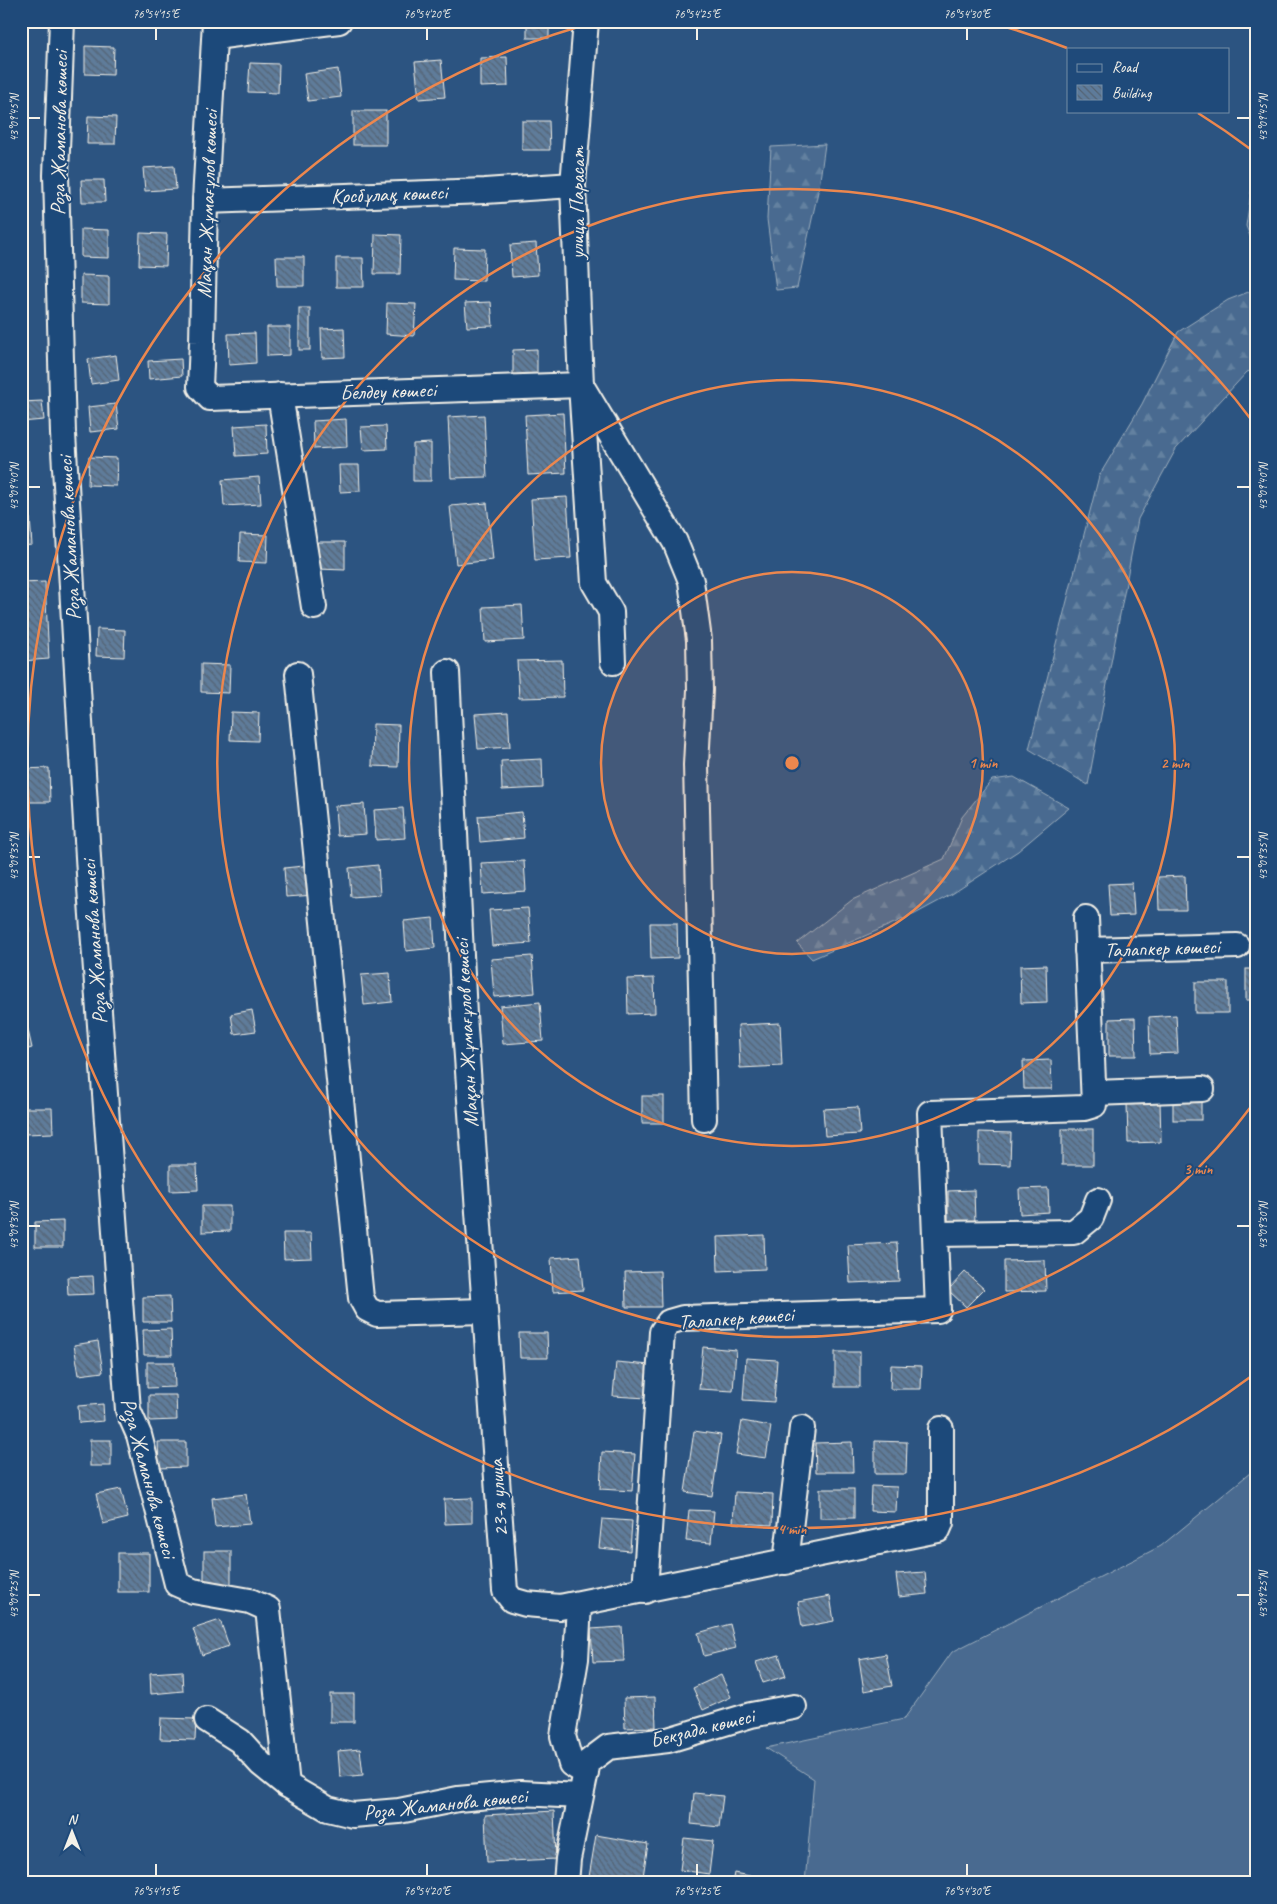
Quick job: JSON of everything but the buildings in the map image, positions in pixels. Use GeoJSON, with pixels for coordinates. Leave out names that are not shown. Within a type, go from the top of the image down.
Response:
{"type":"FeatureCollection","features":[{"type":"Feature","properties":{"kind":"street","name":"Роза Жаманова көшесі"},"geometry":{"type":"LineString","coordinates":[[62,21],[56,176],[62,434],[89,874],[128,1410],[139,1434],[177,1584],[193,1591],[250,1601],[268,1609],[287,1785]]}},
{"type":"Feature","properties":{"kind":"street"},"geometry":{"type":"LineString","coordinates":[[215,29],[339,21]]}},
{"type":"Feature","properties":{"kind":"street","name":"улица Парасат"},"geometry":{"type":"LineString","coordinates":[[586,21],[573,185],[581,385],[594,583],[611,612],[613,662]]}},
{"type":"Feature","properties":{"kind":"street","name":"Мақан Жұмағұлов көшесі"},"geometry":{"type":"LineString","coordinates":[[200,387],[205,201],[215,29]]}},
{"type":"Feature","properties":{"kind":"street","name":"Қосбұлақ көшесі"},"geometry":{"type":"LineString","coordinates":[[205,201],[485,191],[573,185]]}},
{"type":"Feature","properties":{"kind":"street"},"geometry":{"type":"LineString","coordinates":[[581,385],[675,542],[691,581],[699,650],[700,690],[696,765],[704,1119]]}},
{"type":"Feature","properties":{"kind":"street","name":"Белдеу көшесі"},"geometry":{"type":"LineString","coordinates":[[200,387],[210,398],[581,385]]}},
{"type":"Feature","properties":{"kind":"street"},"geometry":{"type":"LineString","coordinates":[[280,395],[314,607]]}},
{"type":"Feature","properties":{"kind":"street","name":"Мақан Жұмағұлов көшесі"},"geometry":{"type":"LineString","coordinates":[[447,672],[464,1015],[490,1393]]}},
{"type":"Feature","properties":{"kind":"street"},"geometry":{"type":"LineString","coordinates":[[298,674],[360,1298],[367,1309],[377,1314],[484,1311]]}},
{"type":"Feature","properties":{"kind":"street","name":"Талапкер көшесі"},"geometry":{"type":"LineString","coordinates":[[645,1591],[662,1332],[669,1322],[683,1318],[938,1310],[930,1113],[1084,1108],[1094,1104],[1086,918]]}},
{"type":"Feature","properties":{"kind":"street","name":"Талапкер көшесі"},"geometry":{"type":"LineString","coordinates":[[1087,950],[1237,946]]}},
{"type":"Feature","properties":{"kind":"street"},"geometry":{"type":"LineString","coordinates":[[1094,1093],[1202,1089]]}},
{"type":"Feature","properties":{"kind":"street"},"geometry":{"type":"LineString","coordinates":[[936,1234],[1074,1232],[1091,1218],[1098,1200]]}},
{"type":"Feature","properties":{"kind":"street","name":"23-я улица"},"geometry":{"type":"LineString","coordinates":[[490,1393],[505,1591],[512,1600],[526,1604],[560,1607],[579,1604]]}},
{"type":"Feature","properties":{"kind":"street"},"geometry":{"type":"LineString","coordinates":[[786,1562],[802,1428]]}},
{"type":"Feature","properties":{"kind":"street"},"geometry":{"type":"LineString","coordinates":[[586,1773],[570,1764],[563,1736],[576,1659],[579,1604],[938,1530],[941,1523],[941,1429]]}},
{"type":"Feature","properties":{"kind":"street","name":"Бекзада көшесі"},"geometry":{"type":"LineString","coordinates":[[566,1883],[568,1859],[588,1762],[608,1747],[668,1740],[751,1715],[794,1707]]}},
{"type":"Feature","properties":{"kind":"street","name":"Роза Жаманова көшесі"},"geometry":{"type":"LineString","coordinates":[[207,1720],[240,1741],[261,1764],[287,1785],[328,1809],[352,1814],[399,1811],[458,1798],[521,1793],[580,1796]]}},
{"type":"Feature","properties":{"kind":"green space"},"geometry":{"type":"Polygon","coordinates":[[[825,144],[819,187],[797,288],[776,290],[767,219],[771,147],[825,144]]]}},
{"type":"Feature","properties":{"kind":"green space"},"geometry":{"type":"Polygon","coordinates":[[[1256,160],[1256,251],[1246,226],[1256,160]]]}},
{"type":"Feature","properties":{"kind":"green space"},"geometry":{"type":"Polygon","coordinates":[[[1256,289],[1256,369],[1247,372],[1176,449],[1138,519],[1088,785],[1029,749],[1099,476],[1142,404],[1178,332],[1228,300],[1256,289]]]}},
{"type":"Feature","properties":{"kind":"green space"},"geometry":{"type":"Polygon","coordinates":[[[1014,777],[1069,808],[1018,851],[952,894],[915,914],[812,959],[797,943],[852,900],[944,859],[962,817],[992,780],[1014,777]]]}},
{"type":"Feature","properties":{"kind":"green space"},"geometry":{"type":"Polygon","coordinates":[[[1256,1468],[1256,1883],[805,1883],[814,1779],[766,1748],[904,1719],[952,1652],[1161,1546],[1256,1468]]]}}]}
